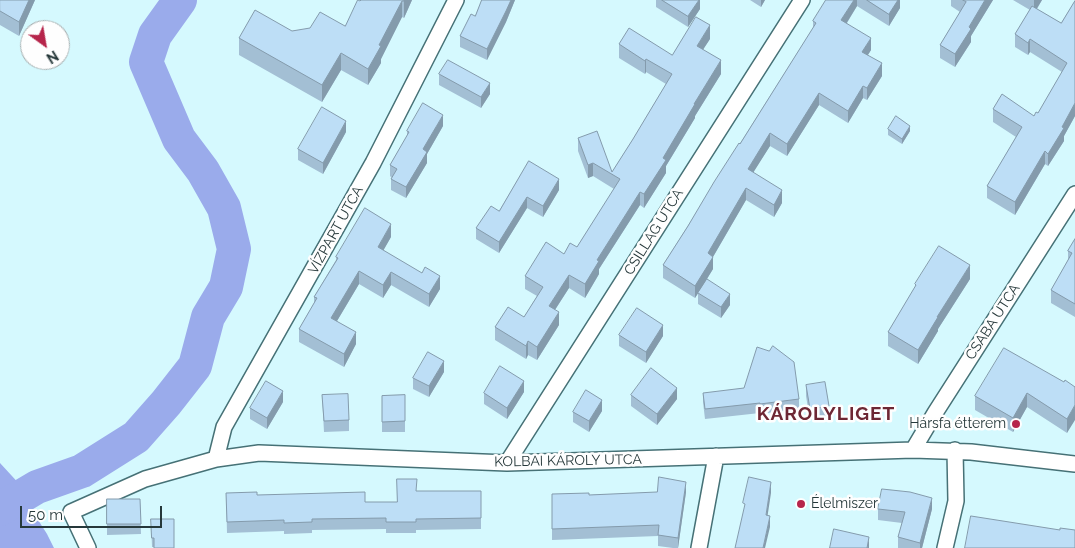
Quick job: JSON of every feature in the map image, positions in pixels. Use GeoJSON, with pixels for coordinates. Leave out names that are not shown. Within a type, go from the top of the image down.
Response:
{"type":"FeatureCollection","features":[{"type":"Feature","properties":{"kind":"street","name":"VÍZPART UTCA"},"geometry":{"type":"LineString","coordinates":[[216,459],[224,427],[373,163],[456,0]]}},
{"type":"Feature","properties":{"kind":"street","name":"CSILLAG UTCA"},"geometry":{"type":"LineString","coordinates":[[507,463],[802,0]]}},
{"type":"Feature","properties":{"kind":"street","name":"CSABA UTCA"},"geometry":{"type":"LineString","coordinates":[[913,450],[1075,194]]}},
{"type":"Feature","properties":{"kind":"street","name":"KOLBAI KÁROLY UTCA"},"geometry":{"type":"LineString","coordinates":[[88,548],[71,512],[145,479],[216,459],[259,453],[507,463],[955,450],[1075,464]]}},
{"type":"Feature","properties":{"kind":"street"},"geometry":{"type":"LineString","coordinates":[[945,548],[956,501],[955,450]]}},
{"type":"Feature","properties":{"kind":"street"},"geometry":{"type":"LineString","coordinates":[[699,548],[716,456]]}},
{"type":"Feature","properties":{"kind":"water"},"geometry":{"type":"Polygon","coordinates":[[[0,463],[23,488],[41,481],[51,491],[28,504],[54,548],[0,548],[0,463]]]}},
{"type":"Feature","properties":{"kind":"building"},"geometry":{"type":"Polygon","coordinates":[[[0,0],[29,0],[19,22],[0,11],[0,0]]]}},
{"type":"Feature","properties":{"kind":"building"},"geometry":{"type":"Polygon","coordinates":[[[358,0],[404,1],[402,1],[368,69],[341,53],[322,85],[239,38],[255,10],[292,31],[310,28],[320,12],[345,26],[358,0]]]}},
{"type":"Feature","properties":{"kind":"building"},"geometry":{"type":"Polygon","coordinates":[[[482,0],[511,0],[487,49],[460,36],[471,14],[475,16],[482,0]]]}},
{"type":"Feature","properties":{"kind":"building"},"geometry":{"type":"Polygon","coordinates":[[[662,0],[699,0],[688,16],[662,0]]]}},
{"type":"Feature","properties":{"kind":"building"},"geometry":{"type":"Polygon","coordinates":[[[826,0],[854,0],[841,20],[871,38],[862,52],[882,63],[867,88],[863,86],[848,111],[819,93],[787,144],[770,133],[748,169],[782,190],[774,205],[746,188],[708,253],[713,257],[695,286],[663,265],[816,23],[813,21],[826,0]]]}},
{"type":"Feature","properties":{"kind":"building"},"geometry":{"type":"Polygon","coordinates":[[[867,0],[898,0],[889,14],[867,0]]]}},
{"type":"Feature","properties":{"kind":"building"},"geometry":{"type":"Polygon","coordinates":[[[963,0],[985,0],[969,27],[971,29],[955,54],[940,45],[966,2],[963,0]]]}},
{"type":"Feature","properties":{"kind":"building"},"geometry":{"type":"Polygon","coordinates":[[[1075,1],[1075,103],[1062,127],[1064,128],[1048,154],[1045,151],[1015,202],[987,186],[1022,127],[993,109],[1002,94],[1034,116],[1036,112],[1038,113],[1067,63],[1030,39],[1028,43],[1015,34],[1032,6],[1061,23],[1075,1]]]}},
{"type":"Feature","properties":{"kind":"building"},"geometry":{"type":"Polygon","coordinates":[[[696,17],[710,25],[697,46],[721,60],[663,158],[666,160],[644,194],[640,192],[597,260],[599,261],[585,284],[569,275],[549,306],[559,312],[537,347],[528,341],[526,346],[495,327],[508,307],[524,317],[543,287],[525,276],[546,242],[564,254],[570,243],[577,247],[620,179],[593,163],[588,165],[578,138],[597,131],[612,172],[672,74],[646,59],[645,61],[619,44],[629,28],[672,55],[696,17]]]}},
{"type":"Feature","properties":{"kind":"building"},"geometry":{"type":"Polygon","coordinates":[[[448,60],[490,83],[481,97],[439,74],[448,60]]]}},
{"type":"Feature","properties":{"kind":"building"},"geometry":{"type":"Polygon","coordinates":[[[423,103],[443,115],[423,149],[427,152],[406,187],[391,179],[397,169],[390,165],[423,103]]]}},
{"type":"Feature","properties":{"kind":"building"},"geometry":{"type":"Polygon","coordinates":[[[322,107],[346,121],[323,163],[298,149],[322,107]]]}},
{"type":"Feature","properties":{"kind":"building"},"geometry":{"type":"Polygon","coordinates":[[[896,116],[910,126],[902,139],[888,129],[896,116]]]}},
{"type":"Feature","properties":{"kind":"building"},"geometry":{"type":"Polygon","coordinates":[[[529,161],[559,179],[543,206],[527,197],[499,242],[476,228],[491,206],[499,211],[529,161]]]}},
{"type":"Feature","properties":{"kind":"building"},"geometry":{"type":"Polygon","coordinates":[[[365,208],[391,224],[378,247],[422,273],[425,267],[440,276],[429,294],[391,272],[383,285],[359,271],[331,318],[356,332],[344,354],[299,329],[317,298],[314,297],[365,208]]]}},
{"type":"Feature","properties":{"kind":"building"},"geometry":{"type":"Polygon","coordinates":[[[1075,239],[1075,304],[1051,290],[1072,253],[1068,251],[1075,239]]]}},
{"type":"Feature","properties":{"kind":"building"},"geometry":{"type":"Polygon","coordinates":[[[939,246],[970,265],[918,350],[888,332],[939,246]]]}},
{"type":"Feature","properties":{"kind":"building"},"geometry":{"type":"Polygon","coordinates":[[[707,279],[730,294],[721,307],[698,293],[707,279]]]}},
{"type":"Feature","properties":{"kind":"building"},"geometry":{"type":"Polygon","coordinates":[[[637,308],[663,325],[646,352],[619,335],[637,308]]]}},
{"type":"Feature","properties":{"kind":"building"},"geometry":{"type":"Polygon","coordinates":[[[773,346],[794,362],[799,399],[705,409],[703,393],[744,388],[757,347],[769,351],[773,346]]]}},
{"type":"Feature","properties":{"kind":"building"},"geometry":{"type":"Polygon","coordinates":[[[1004,348],[1075,387],[1075,405],[1067,419],[1027,393],[1013,418],[975,396],[1004,348]]]}},
{"type":"Feature","properties":{"kind":"building"},"geometry":{"type":"Polygon","coordinates":[[[428,352],[444,361],[429,386],[413,378],[428,352]]]}},
{"type":"Feature","properties":{"kind":"building"},"geometry":{"type":"Polygon","coordinates":[[[500,366],[524,381],[507,408],[484,393],[500,366]]]}},
{"type":"Feature","properties":{"kind":"building"},"geometry":{"type":"Polygon","coordinates":[[[651,368],[677,388],[657,414],[631,395],[651,368]]]}},
{"type":"Feature","properties":{"kind":"building"},"geometry":{"type":"Polygon","coordinates":[[[266,381],[283,391],[267,418],[250,408],[266,381]]]}},
{"type":"Feature","properties":{"kind":"building"},"geometry":{"type":"Polygon","coordinates":[[[825,382],[829,406],[810,409],[806,385],[825,382]]]}},
{"type":"Feature","properties":{"kind":"building"},"geometry":{"type":"Polygon","coordinates":[[[586,390],[602,400],[589,421],[573,412],[586,390]]]}},
{"type":"Feature","properties":{"kind":"building"},"geometry":{"type":"Polygon","coordinates":[[[348,394],[349,420],[324,421],[322,395],[348,394]]]}},
{"type":"Feature","properties":{"kind":"building"},"geometry":{"type":"Polygon","coordinates":[[[405,395],[405,421],[382,422],[382,396],[405,395]]]}},
{"type":"Feature","properties":{"kind":"building"},"geometry":{"type":"Polygon","coordinates":[[[659,477],[686,482],[678,538],[658,535],[659,525],[552,529],[552,494],[589,493],[589,495],[657,492],[659,477]]]}},
{"type":"Feature","properties":{"kind":"building"},"geometry":{"type":"Polygon","coordinates":[[[749,477],[771,482],[766,515],[770,516],[763,548],[735,548],[745,504],[743,503],[749,477]]]}},
{"type":"Feature","properties":{"kind":"building"},"geometry":{"type":"Polygon","coordinates":[[[397,479],[417,479],[416,491],[481,491],[481,518],[416,519],[416,522],[386,522],[386,518],[312,519],[312,522],[284,523],[284,520],[227,522],[226,493],[257,492],[257,495],[365,492],[365,502],[397,502],[397,479]]]}},
{"type":"Feature","properties":{"kind":"building"},"geometry":{"type":"Polygon","coordinates":[[[882,489],[910,492],[932,498],[920,543],[898,537],[905,512],[878,509],[882,489]]]}},
{"type":"Feature","properties":{"kind":"building"},"geometry":{"type":"Polygon","coordinates":[[[107,499],[140,499],[141,524],[107,524],[107,499]]]}},
{"type":"Feature","properties":{"kind":"building"},"geometry":{"type":"Polygon","coordinates":[[[971,516],[1060,530],[1060,528],[1075,530],[1075,548],[965,548],[971,516]]]}},
{"type":"Feature","properties":{"kind":"building"},"geometry":{"type":"Polygon","coordinates":[[[151,519],[174,519],[174,548],[154,548],[151,519]]]}},
{"type":"Feature","properties":{"kind":"building"},"geometry":{"type":"Polygon","coordinates":[[[834,529],[869,537],[867,548],[830,548],[834,529]]]}},
{"type":"Feature","properties":{"kind":"waterway"},"geometry":{"type":"LineString","coordinates":[[0,509],[37,487],[82,471],[136,437],[195,366],[208,317],[226,287],[234,249],[224,208],[203,171],[179,139],[146,62],[155,35],[180,0]]}},
{"type":"Feature","properties":{"kind":"place","name":"Hársfa étterem"},"geometry":{"type":"Point","coordinates":[1016,424]}},
{"type":"Feature","properties":{"kind":"place","name":"Élelmiszer"},"geometry":{"type":"Point","coordinates":[801,504]}},
{"type":"Feature","properties":{"kind":"district","name":"KÁROLYLIGET"},"geometry":{"type":"Point","coordinates":[826,414]}}]}
